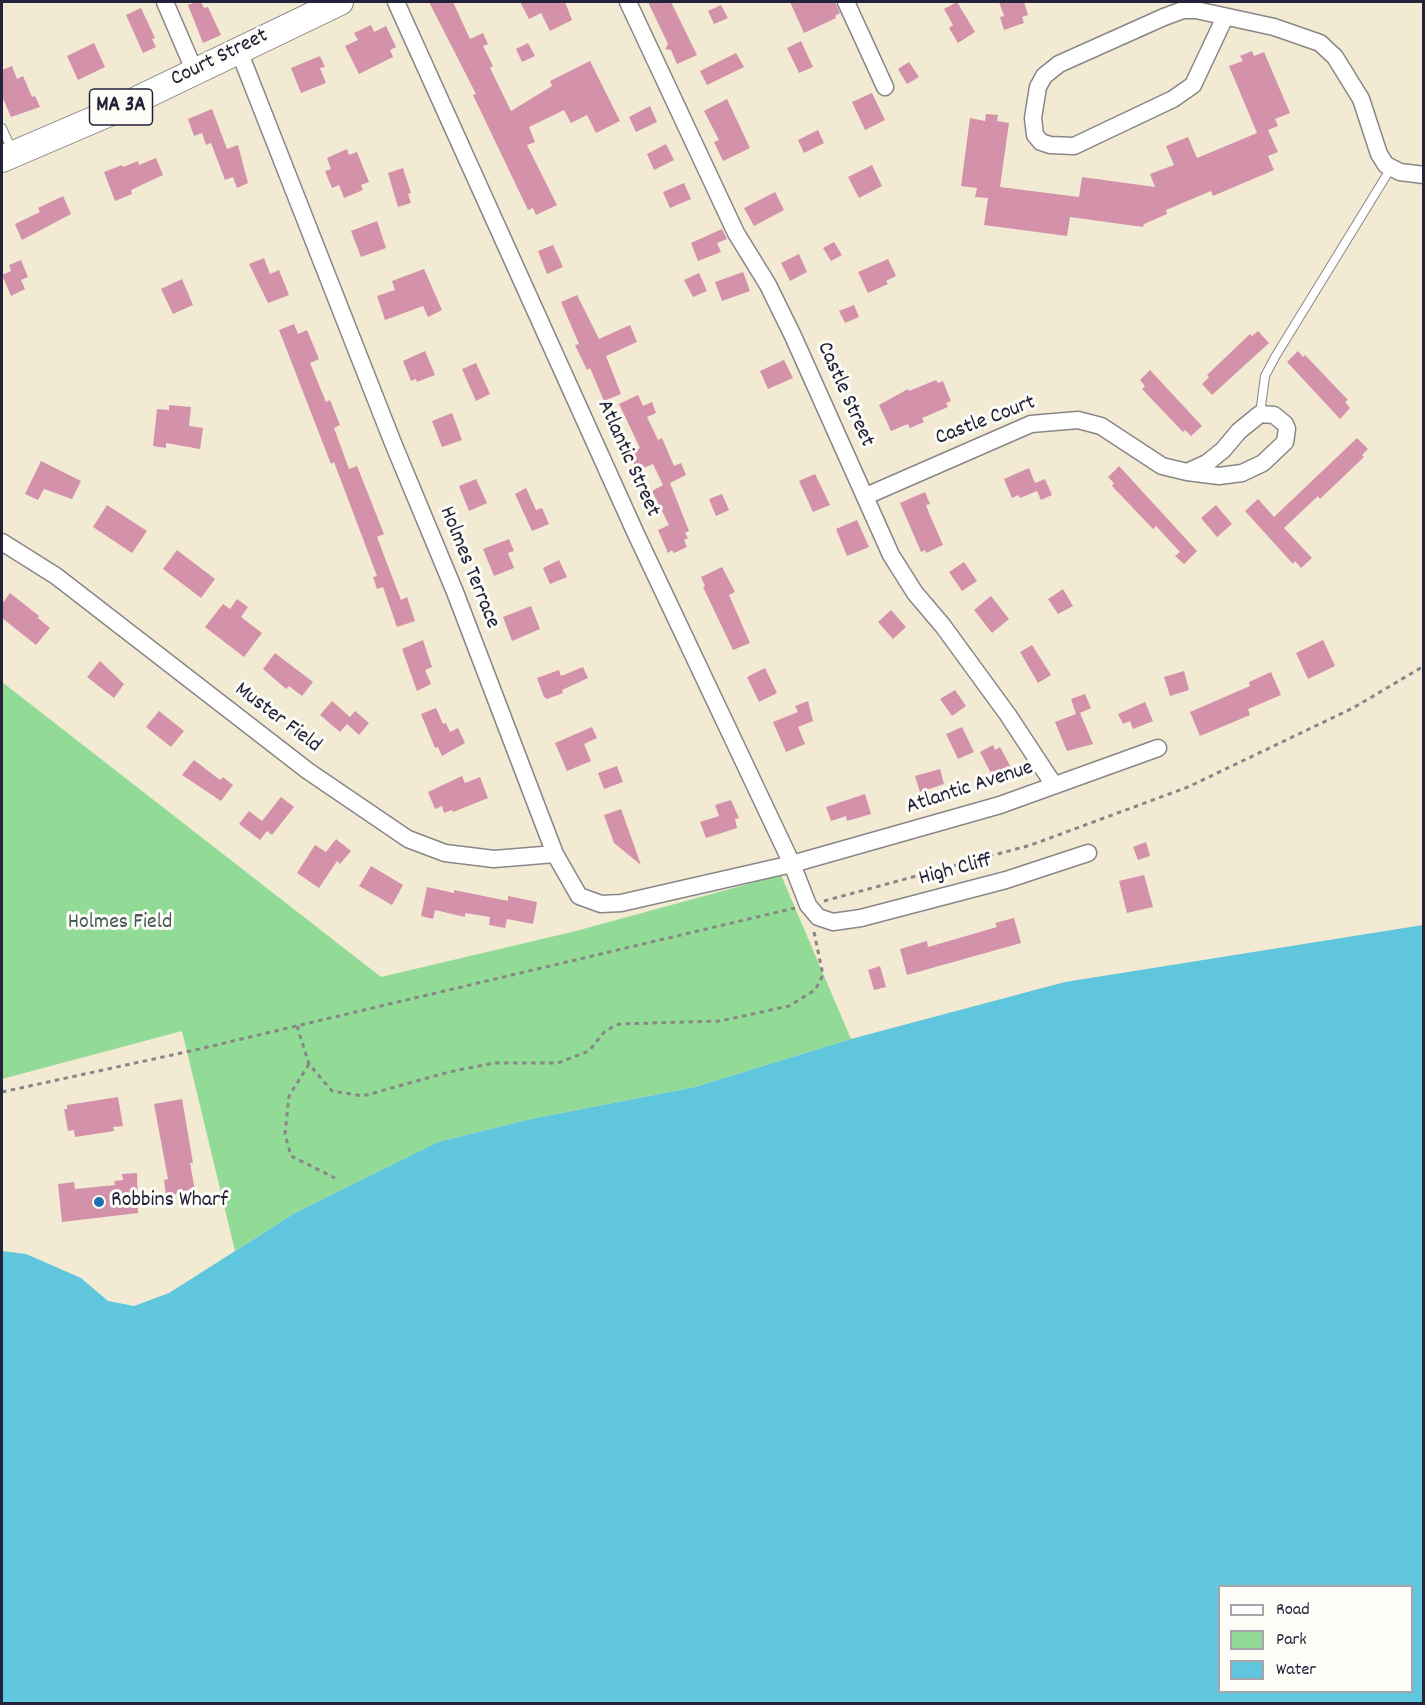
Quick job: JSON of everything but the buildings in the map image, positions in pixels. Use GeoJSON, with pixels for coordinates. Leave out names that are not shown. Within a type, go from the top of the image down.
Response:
{"type":"FeatureCollection","features":[{"type":"Feature","properties":{"kind":"main road","name":"Court Street"},"geometry":{"type":"LineString","coordinates":[[7,156],[107,114],[340,2]]}},
{"type":"Feature","properties":{"kind":"street"},"geometry":{"type":"LineString","coordinates":[[165,2],[195,72]]}},
{"type":"Feature","properties":{"kind":"street","name":"Atlantic Street"},"geometry":{"type":"LineString","coordinates":[[396,2],[637,534],[792,864],[808,905]]}},
{"type":"Feature","properties":{"kind":"street","name":"Castle Street"},"geometry":{"type":"LineString","coordinates":[[628,2],[736,233],[773,295],[891,555],[915,593],[943,626],[1054,785]]}},
{"type":"Feature","properties":{"kind":"street"},"geometry":{"type":"LineString","coordinates":[[846,2],[885,87]]}},
{"type":"Feature","properties":{"kind":"street"},"geometry":{"type":"LineString","coordinates":[[1225,17],[1193,85],[1173,99],[1074,146],[1050,146],[1041,142],[1035,135],[1033,109],[1038,87],[1044,76],[1059,64],[1183,10],[1206,12],[1274,27],[1320,43],[1335,57],[1357,91],[1368,117],[1379,154],[1391,168],[1400,172],[1424,175]]}},
{"type":"Feature","properties":{"kind":"street","name":"Holmes Terrace"},"geometry":{"type":"LineString","coordinates":[[239,51],[393,443],[455,592],[555,854],[579,896],[601,904],[621,903],[792,864]]}},
{"type":"Feature","properties":{"kind":"street"},"geometry":{"type":"LineString","coordinates":[[1187,472],[1207,463],[1260,414]]}},
{"type":"Feature","properties":{"kind":"street","name":"Castle Court"},"geometry":{"type":"LineString","coordinates":[[866,496],[1031,424],[1056,420],[1078,420],[1101,426],[1162,466],[1219,476],[1242,473],[1263,463],[1285,442],[1287,429],[1274,415],[1260,414]]}},
{"type":"Feature","properties":{"kind":"street","name":"Muster Field"},"geometry":{"type":"LineString","coordinates":[[2,542],[57,576],[308,771],[408,839],[445,853],[494,859],[555,854]]}},
{"type":"Feature","properties":{"kind":"street","name":"Atlantic Avenue"},"geometry":{"type":"LineString","coordinates":[[792,864],[1000,805],[1158,748]]}},
{"type":"Feature","properties":{"kind":"street","name":"High Cliff"},"geometry":{"type":"LineString","coordinates":[[808,905],[818,917],[833,922],[893,911],[1006,880],[1088,853]]}},
{"type":"Feature","properties":{"kind":"lane"},"geometry":{"type":"LineString","coordinates":[[2,128],[7,156]]}},
{"type":"Feature","properties":{"kind":"lane"},"geometry":{"type":"LineString","coordinates":[[1260,414],[1265,376],[1275,357],[1391,168]]}},
{"type":"Feature","properties":{"kind":"path"},"geometry":{"type":"LineString","coordinates":[[2,1092],[297,1026],[808,905],[1031,845],[1188,788],[1353,708],[1424,666]]}},
{"type":"Feature","properties":{"kind":"path"},"geometry":{"type":"LineString","coordinates":[[297,1026],[309,1064],[332,1091],[363,1096],[449,1071],[494,1063],[558,1063],[589,1051],[605,1031],[619,1024],[720,1021],[789,1006],[815,990],[824,975],[808,905]]}},
{"type":"Feature","properties":{"kind":"path"},"geometry":{"type":"LineString","coordinates":[[309,1064],[289,1096],[285,1134],[291,1156],[334,1178]]}},
{"type":"Feature","properties":{"kind":"green space","name":"Holmes Field"},"geometry":{"type":"Polygon","coordinates":[[[2,682],[381,977],[576,931],[781,875],[851,1039],[695,1087],[531,1119],[438,1142],[295,1213],[235,1251],[182,1031],[2,1079],[2,682]]]}},
{"type":"Feature","properties":{"kind":"water"},"geometry":{"type":"Polygon","coordinates":[[[1423,925],[1423,1703],[2,1703],[2,1251],[26,1254],[81,1278],[108,1301],[134,1306],[169,1293],[295,1213],[438,1142],[531,1119],[695,1087],[851,1039],[1065,982],[1423,925]]]}},
{"type":"Feature","properties":{"kind":"place","name":"Robbins Wharf"},"geometry":{"type":"Point","coordinates":[99,1202]}}]}
